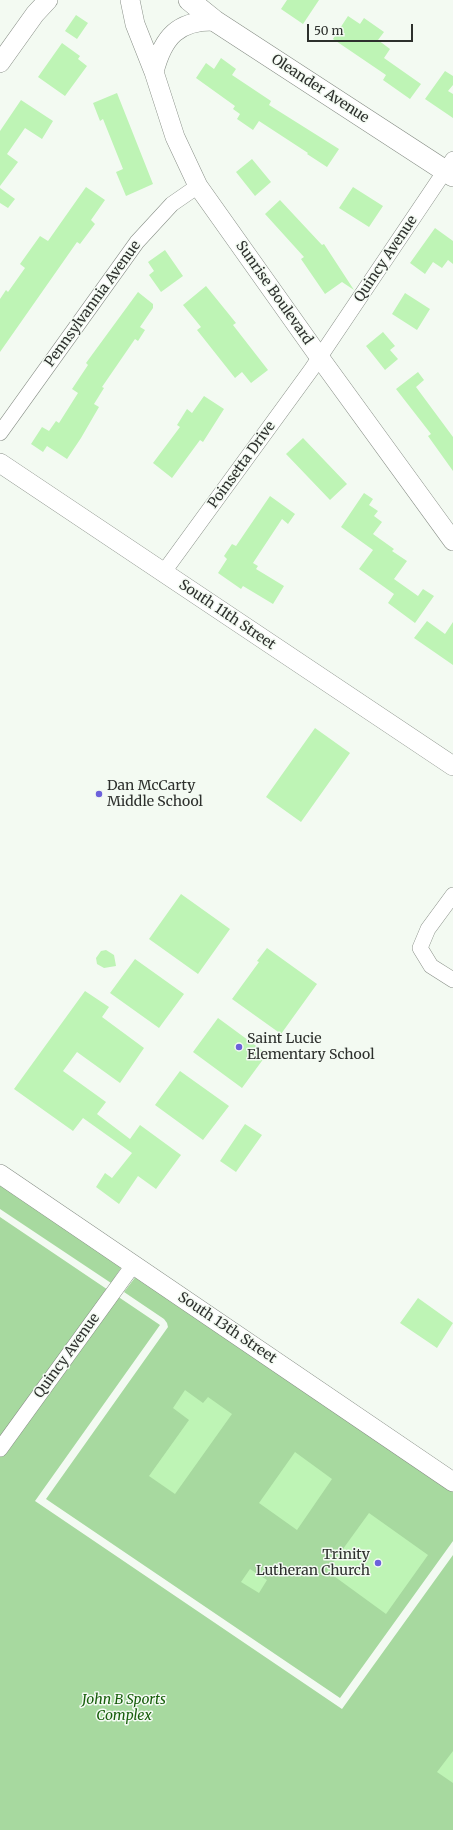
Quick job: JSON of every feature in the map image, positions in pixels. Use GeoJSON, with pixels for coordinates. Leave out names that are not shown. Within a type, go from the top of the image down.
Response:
{"type":"FeatureCollection","features":[{"type":"Feature","properties":{"kind":"main road","name":"Oleander Avenue"},"geometry":{"type":"LineString","coordinates":[[189,0],[215,21],[450,169]]}},
{"type":"Feature","properties":{"kind":"street"},"geometry":{"type":"LineString","coordinates":[[0,63],[37,7],[48,0]]}},
{"type":"Feature","properties":{"kind":"street","name":"Sunrise Boulevard"},"geometry":{"type":"LineString","coordinates":[[118,0],[135,24]]}},
{"type":"Feature","properties":{"kind":"street","name":"Sunrise Boulevard"},"geometry":{"type":"LineString","coordinates":[[130,0],[135,24],[154,72],[175,137],[198,186],[320,358],[452,539]]}},
{"type":"Feature","properties":{"kind":"street"},"geometry":{"type":"LineString","coordinates":[[154,72],[161,49],[176,31],[193,22],[201,20],[215,21]]}},
{"type":"Feature","properties":{"kind":"street","name":"Quincy Avenue"},"geometry":{"type":"LineString","coordinates":[[320,358],[450,169]]}},
{"type":"Feature","properties":{"kind":"street","name":"Pennsylvannia Avenue"},"geometry":{"type":"LineString","coordinates":[[0,433],[137,242],[172,204],[198,186]]}},
{"type":"Feature","properties":{"kind":"street","name":"Poinsetta Drive"},"geometry":{"type":"LineString","coordinates":[[163,573],[320,358]]}},
{"type":"Feature","properties":{"kind":"street","name":"South 11th Street"},"geometry":{"type":"LineString","coordinates":[[0,463],[453,766]]}},
{"type":"Feature","properties":{"kind":"street"},"geometry":{"type":"LineString","coordinates":[[453,895],[428,929],[420,948],[431,966],[453,980]]}},
{"type":"Feature","properties":{"kind":"street","name":"South 13th Street"},"geometry":{"type":"LineString","coordinates":[[0,1174],[453,1482]]}},
{"type":"Feature","properties":{"kind":"street","name":"Quincy Avenue"},"geometry":{"type":"LineString","coordinates":[[0,1449],[134,1264]]}},
{"type":"Feature","properties":{"kind":"green space"},"geometry":{"type":"Polygon","coordinates":[[[0,1183],[123,1265],[111,1283],[0,1209],[0,1183]]]}},
{"type":"Feature","properties":{"kind":"green space","name":"John B Sports Complex"},"geometry":{"type":"Polygon","coordinates":[[[0,1217],[160,1325],[35,1501],[342,1709],[453,1555],[453,1830],[0,1830],[0,1217]]]}},
{"type":"Feature","properties":{"kind":"green space"},"geometry":{"type":"Polygon","coordinates":[[[137,1275],[453,1491],[453,1541],[340,1698],[46,1499],[168,1327],[164,1319],[124,1292],[137,1275]]]}},
{"type":"Feature","properties":{"kind":"building"},"geometry":{"type":"Polygon","coordinates":[[[287,0],[319,0],[303,24],[281,9],[287,0]]]}},
{"type":"Feature","properties":{"kind":"building"},"geometry":{"type":"Polygon","coordinates":[[[76,15],[88,23],[77,39],[65,31],[76,15]]]}},
{"type":"Feature","properties":{"kind":"building"},"geometry":{"type":"Polygon","coordinates":[[[348,16],[360,24],[364,18],[384,32],[378,40],[390,49],[384,58],[421,84],[410,99],[383,80],[386,75],[333,39],[348,16]]]}},
{"type":"Feature","properties":{"kind":"building"},"geometry":{"type":"Polygon","coordinates":[[[62,43],[80,56],[78,59],[87,66],[65,96],[38,77],[62,43]]]}},
{"type":"Feature","properties":{"kind":"building"},"geometry":{"type":"Polygon","coordinates":[[[221,58],[236,69],[232,75],[271,101],[269,105],[339,149],[327,167],[259,121],[253,130],[237,119],[240,114],[233,109],[235,106],[196,78],[206,63],[214,69],[221,58]]]}},
{"type":"Feature","properties":{"kind":"building"},"geometry":{"type":"Polygon","coordinates":[[[445,71],[453,76],[453,85],[448,91],[453,94],[453,118],[425,99],[445,71]]]}},
{"type":"Feature","properties":{"kind":"building"},"geometry":{"type":"Polygon","coordinates":[[[117,93],[153,184],[126,196],[116,172],[123,169],[103,119],[100,121],[93,103],[117,93]]]}},
{"type":"Feature","properties":{"kind":"building"},"geometry":{"type":"Polygon","coordinates":[[[21,100],[53,121],[42,139],[25,128],[7,154],[18,162],[0,186],[0,131],[21,100]]]}},
{"type":"Feature","properties":{"kind":"building"},"geometry":{"type":"Polygon","coordinates":[[[252,159],[271,182],[255,196],[236,172],[252,159]]]}},
{"type":"Feature","properties":{"kind":"building"},"geometry":{"type":"Polygon","coordinates":[[[86,187],[105,200],[91,220],[95,224],[80,244],[77,242],[0,352],[0,299],[6,290],[8,292],[25,268],[20,264],[40,236],[48,241],[86,187]]]}},
{"type":"Feature","properties":{"kind":"building"},"geometry":{"type":"Polygon","coordinates":[[[353,187],[383,206],[369,227],[339,208],[353,187]]]}},
{"type":"Feature","properties":{"kind":"building"},"geometry":{"type":"Polygon","coordinates":[[[0,188],[15,199],[8,208],[0,203],[0,188]]]}},
{"type":"Feature","properties":{"kind":"building"},"geometry":{"type":"Polygon","coordinates":[[[280,200],[322,245],[324,244],[354,290],[342,282],[325,294],[301,259],[304,257],[265,214],[280,200]]]}},
{"type":"Feature","properties":{"kind":"building"},"geometry":{"type":"Polygon","coordinates":[[[435,228],[453,241],[453,264],[448,260],[442,268],[433,262],[425,274],[410,263],[435,228]]]}},
{"type":"Feature","properties":{"kind":"building"},"geometry":{"type":"Polygon","coordinates":[[[165,250],[183,276],[161,292],[149,275],[154,271],[148,262],[165,250]]]}},
{"type":"Feature","properties":{"kind":"building"},"geometry":{"type":"Polygon","coordinates":[[[206,286],[236,323],[233,325],[268,370],[251,383],[242,372],[235,378],[197,330],[201,327],[183,305],[206,286]]]}},
{"type":"Feature","properties":{"kind":"building"},"geometry":{"type":"Polygon","coordinates":[[[138,292],[153,304],[153,308],[140,327],[145,330],[138,341],[135,339],[102,387],[104,388],[94,404],[99,407],[81,438],[67,459],[47,446],[43,452],[31,444],[42,427],[49,431],[56,421],[59,423],[78,393],[72,389],[88,365],[86,363],[138,292]]]}},
{"type":"Feature","properties":{"kind":"building"},"geometry":{"type":"Polygon","coordinates":[[[405,293],[430,309],[417,330],[392,314],[405,293]]]}},
{"type":"Feature","properties":{"kind":"building"},"geometry":{"type":"Polygon","coordinates":[[[383,332],[395,346],[390,350],[398,359],[385,370],[366,346],[383,332]]]}},
{"type":"Feature","properties":{"kind":"building"},"geometry":{"type":"Polygon","coordinates":[[[418,372],[424,380],[416,387],[453,437],[453,471],[428,436],[431,434],[396,389],[418,372]]]}},
{"type":"Feature","properties":{"kind":"building"},"geometry":{"type":"Polygon","coordinates":[[[204,396],[224,409],[203,442],[200,440],[172,478],[153,463],[180,427],[177,425],[187,409],[192,413],[204,396]]]}},
{"type":"Feature","properties":{"kind":"building"},"geometry":{"type":"Polygon","coordinates":[[[303,438],[347,484],[330,500],[286,454],[303,438]]]}},
{"type":"Feature","properties":{"kind":"building"},"geometry":{"type":"Polygon","coordinates":[[[364,493],[373,499],[369,505],[378,511],[374,516],[382,522],[373,534],[394,549],[392,551],[407,561],[394,579],[418,596],[423,589],[434,596],[415,623],[388,603],[394,594],[359,569],[373,550],[341,527],[364,493]]]}},
{"type":"Feature","properties":{"kind":"building"},"geometry":{"type":"Polygon","coordinates":[[[270,496],[295,514],[288,524],[282,519],[253,563],[258,566],[256,569],[284,586],[273,604],[243,586],[241,589],[218,573],[227,559],[224,556],[232,544],[236,546],[270,496]]]}},
{"type":"Feature","properties":{"kind":"building"},"geometry":{"type":"Polygon","coordinates":[[[427,621],[445,634],[453,622],[453,665],[414,638],[427,621]]]}},
{"type":"Feature","properties":{"kind":"building"},"geometry":{"type":"Polygon","coordinates":[[[315,728],[350,753],[301,822],[266,797],[315,728]]]}},
{"type":"Feature","properties":{"kind":"building"},"geometry":{"type":"Polygon","coordinates":[[[181,894],[230,929],[198,974],[149,939],[181,894]]]}},
{"type":"Feature","properties":{"kind":"building"},"geometry":{"type":"Polygon","coordinates":[[[267,948],[317,984],[281,1034],[232,999],[259,962],[257,961],[267,948]]]}},
{"type":"Feature","properties":{"kind":"building"},"geometry":{"type":"Polygon","coordinates":[[[106,950],[114,955],[116,966],[104,968],[97,964],[96,958],[101,951],[106,950]]]}},
{"type":"Feature","properties":{"kind":"building"},"geometry":{"type":"Polygon","coordinates":[[[135,959],[184,994],[159,1028],[110,993],[135,959]]]}},
{"type":"Feature","properties":{"kind":"building"},"geometry":{"type":"Polygon","coordinates":[[[85,991],[109,1007],[102,1017],[144,1048],[120,1083],[77,1052],[63,1071],[106,1102],[97,1114],[130,1139],[140,1125],[181,1155],[156,1189],[138,1176],[119,1204],[96,1187],[105,1173],[112,1178],[132,1153],[83,1118],[73,1131],[14,1089],[85,991]]]}},
{"type":"Feature","properties":{"kind":"building"},"geometry":{"type":"Polygon","coordinates":[[[218,1018],[267,1054],[242,1088],[193,1052],[218,1018]]]}},
{"type":"Feature","properties":{"kind":"building"},"geometry":{"type":"Polygon","coordinates":[[[180,1071],[229,1106],[203,1140],[155,1105],[180,1071]]]}},
{"type":"Feature","properties":{"kind":"building"},"geometry":{"type":"Polygon","coordinates":[[[245,1124],[262,1135],[236,1172],[220,1161],[245,1124]]]}},
{"type":"Feature","properties":{"kind":"building"},"geometry":{"type":"Polygon","coordinates":[[[418,1298],[453,1323],[437,1348],[400,1323],[418,1298]]]}},
{"type":"Feature","properties":{"kind":"building"},"geometry":{"type":"Polygon","coordinates":[[[185,1390],[203,1403],[208,1397],[232,1414],[175,1494],[149,1476],[189,1420],[173,1408],[185,1390]]]}},
{"type":"Feature","properties":{"kind":"building"},"geometry":{"type":"Polygon","coordinates":[[[295,1452],[332,1479],[297,1530],[259,1503],[295,1452]]]}},
{"type":"Feature","properties":{"kind":"building","name":"Trinity Lutheran Church"},"geometry":{"type":"Polygon","coordinates":[[[369,1513],[428,1555],[386,1614],[327,1571],[369,1513]]]}},
{"type":"Feature","properties":{"kind":"building"},"geometry":{"type":"Polygon","coordinates":[[[250,1569],[267,1580],[259,1593],[241,1582],[250,1569]]]}},
{"type":"Feature","properties":{"kind":"building"},"geometry":{"type":"Polygon","coordinates":[[[453,1751],[453,1783],[437,1772],[453,1751]]]}},
{"type":"Feature","properties":{"kind":"place","name":"Dan McCarty Middle School"},"geometry":{"type":"Point","coordinates":[99,794]}},
{"type":"Feature","properties":{"kind":"place","name":"Saint Lucie Elementary School"},"geometry":{"type":"Point","coordinates":[239,1047]}},
{"type":"Feature","properties":{"kind":"place","name":"Trinity Lutheran Church"},"geometry":{"type":"Point","coordinates":[378,1563]}}]}
